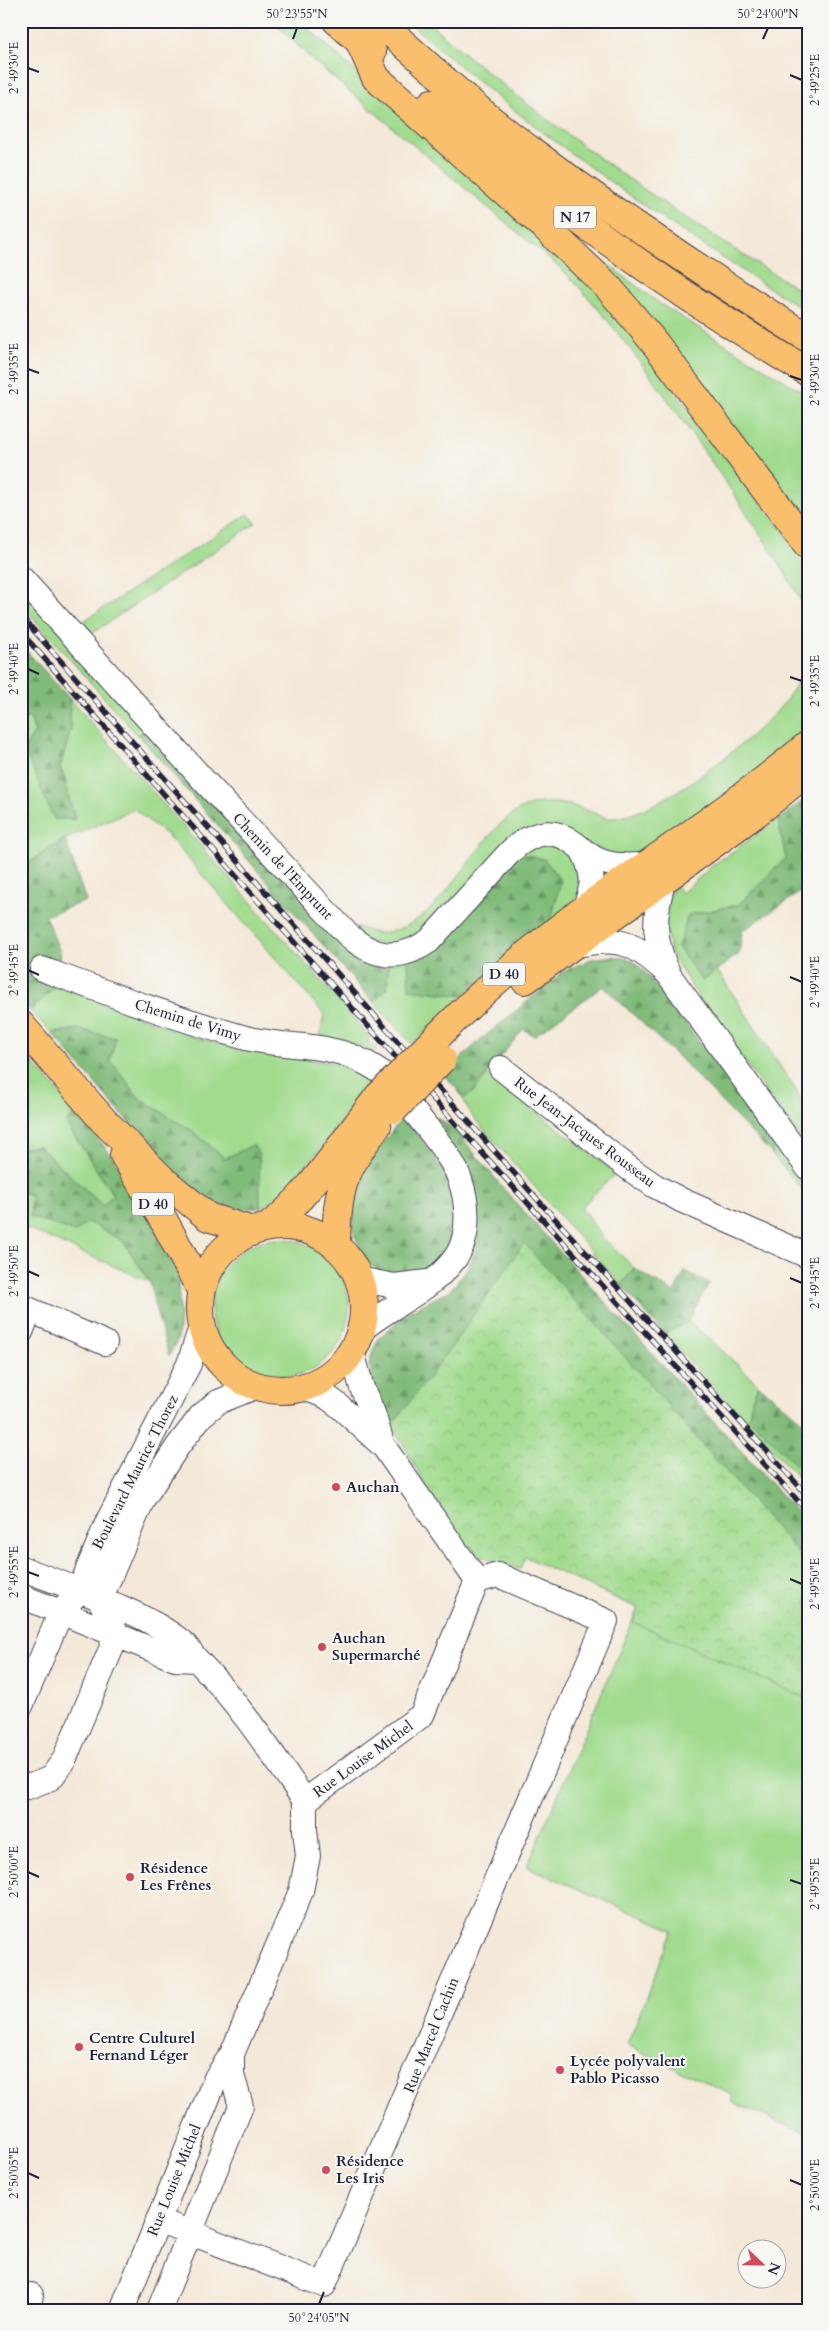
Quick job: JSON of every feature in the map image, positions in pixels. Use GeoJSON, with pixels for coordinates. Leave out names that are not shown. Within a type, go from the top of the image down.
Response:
{"type":"FeatureCollection","features":[{"type":"Feature","properties":{"kind":"main road","name":"N 17"},"geometry":{"type":"LineString","coordinates":[[337,21],[518,173],[628,257],[753,339],[808,372]]}},
{"type":"Feature","properties":{"kind":"main road","name":"N 17"},"geometry":{"type":"LineString","coordinates":[[378,21],[460,94],[533,153],[647,233],[808,338]]}},
{"type":"Feature","properties":{"kind":"main road"},"geometry":{"type":"LineString","coordinates":[[359,40],[376,78],[543,225],[608,287],[654,342],[808,546]]}},
{"type":"Feature","properties":{"kind":"main road","name":"D 40"},"geometry":{"type":"LineString","coordinates":[[436,1051],[569,946],[739,800],[808,744]]}},
{"type":"Feature","properties":{"kind":"main road","name":"D 40"},"geometry":{"type":"LineString","coordinates":[[21,1025],[103,1120],[164,1180],[208,1216],[261,1229],[285,1214],[436,1051],[499,978],[582,911],[656,873],[756,813],[808,772]]}},
{"type":"Feature","properties":{"kind":"main road","name":"D 40"},"geometry":{"type":"LineString","coordinates":[[336,1246],[337,1207],[342,1181],[387,1103]]}},
{"type":"Feature","properties":{"kind":"main road","name":"D 40"},"geometry":{"type":"LineString","coordinates":[[103,1120],[164,1221],[201,1290]]}},
{"type":"Feature","properties":{"kind":"main road"},"geometry":{"type":"LineString","coordinates":[[286,1226],[304,1229],[321,1236],[336,1246],[350,1259],[360,1279],[364,1298],[356,1341],[339,1368],[323,1380],[305,1388],[274,1391],[255,1387],[238,1379],[221,1365],[208,1348],[201,1327],[199,1302],[208,1270],[220,1254],[235,1240],[261,1229],[286,1226]]}},
{"type":"Feature","properties":{"kind":"street","name":"Chemin de l'Emprunt"},"geometry":{"type":"LineString","coordinates":[[21,578],[333,920],[358,944],[369,951],[402,953],[420,947],[429,941],[509,853],[520,842],[533,834],[557,834],[575,843],[583,851],[608,863],[634,866],[656,873]]}},
{"type":"Feature","properties":{"kind":"street"},"geometry":{"type":"LineString","coordinates":[[582,911],[591,894],[592,882],[589,864],[583,851]]}},
{"type":"Feature","properties":{"kind":"street"},"geometry":{"type":"LineString","coordinates":[[656,873],[657,904],[655,926],[659,953],[669,975]]}},
{"type":"Feature","properties":{"kind":"street"},"geometry":{"type":"LineString","coordinates":[[569,946],[601,940],[628,944],[651,958],[669,975],[808,1168]]}},
{"type":"Feature","properties":{"kind":"street","name":"Chemin de Vimy"},"geometry":{"type":"LineString","coordinates":[[42,969],[158,1012],[249,1038],[338,1052],[363,1061],[384,1074],[433,1135],[459,1175],[465,1198],[467,1219],[464,1238],[457,1255],[444,1271],[397,1306],[380,1314],[356,1341]]}},
{"type":"Feature","properties":{"kind":"street","name":"Rue Jean-Jacques Rousseau"},"geometry":{"type":"LineString","coordinates":[[501,1068],[630,1169],[655,1186],[681,1200],[808,1256]]}},
{"type":"Feature","properties":{"kind":"street"},"geometry":{"type":"LineString","coordinates":[[360,1279],[394,1286],[431,1282]]}},
{"type":"Feature","properties":{"kind":"street"},"geometry":{"type":"LineString","coordinates":[[21,1332],[26,1308],[105,1342]]}},
{"type":"Feature","properties":{"kind":"street","name":"Boulevard Maurice Thorez"},"geometry":{"type":"LineString","coordinates":[[21,1706],[61,1612],[78,1591],[108,1520],[189,1364],[201,1327]]}},
{"type":"Feature","properties":{"kind":"street"},"geometry":{"type":"LineString","coordinates":[[356,1341],[362,1388],[373,1413],[384,1447]]}},
{"type":"Feature","properties":{"kind":"street","name":"Boulevard Maurice Thorez"},"geometry":{"type":"LineString","coordinates":[[100,1600],[143,1499],[178,1446],[201,1416],[218,1402],[255,1387]]}},
{"type":"Feature","properties":{"kind":"street"},"geometry":{"type":"LineString","coordinates":[[305,1388],[326,1396],[384,1447],[478,1580]]}},
{"type":"Feature","properties":{"kind":"street"},"geometry":{"type":"LineString","coordinates":[[21,1568],[100,1600],[162,1629],[184,1643],[196,1660],[224,1688],[305,1801]]}},
{"type":"Feature","properties":{"kind":"street","name":"Rue Marcel Cachin"},"geometry":{"type":"LineString","coordinates":[[158,2220],[324,2286],[606,1621],[498,1575],[478,1580]]}},
{"type":"Feature","properties":{"kind":"street","name":"Rue Louise Michel"},"geometry":{"type":"LineString","coordinates":[[122,2310],[216,2078],[232,2054],[301,1891],[308,1856],[305,1830],[305,1801],[422,1715],[478,1580]]}},
{"type":"Feature","properties":{"kind":"street"},"geometry":{"type":"LineString","coordinates":[[21,1596],[174,1660],[196,1660]]}},
{"type":"Feature","properties":{"kind":"street"},"geometry":{"type":"LineString","coordinates":[[61,1612],[100,1600]]}},
{"type":"Feature","properties":{"kind":"street"},"geometry":{"type":"LineString","coordinates":[[21,1784],[28,1787],[51,1778],[64,1760],[117,1635],[100,1600]]}},
{"type":"Feature","properties":{"kind":"street","name":"Rue Louise Michel"},"geometry":{"type":"LineString","coordinates":[[159,2310],[241,2106],[232,2075],[232,2054]]}},
{"type":"Feature","properties":{"kind":"green space"},"geometry":{"type":"Polygon","coordinates":[[[273,21],[300,21],[598,292],[808,564],[808,613],[753,523],[679,415],[583,291],[565,272],[311,59],[273,21]]]}},
{"type":"Feature","properties":{"kind":"green space"},"geometry":{"type":"Polygon","coordinates":[[[407,21],[427,21],[517,96],[612,167],[709,233],[808,295],[808,312],[703,245],[601,175],[502,101],[407,21]]]}},
{"type":"Feature","properties":{"kind":"green space"},"geometry":{"type":"Polygon","coordinates":[[[600,258],[660,304],[808,395],[808,530],[593,264],[600,258]]]}},
{"type":"Feature","properties":{"kind":"green space"},"geometry":{"type":"Polygon","coordinates":[[[248,514],[256,523],[88,636],[73,628],[248,514]]]}},
{"type":"Feature","properties":{"kind":"green space"},"geometry":{"type":"Polygon","coordinates":[[[21,586],[148,726],[138,736],[21,604],[21,586]]]}},
{"type":"Feature","properties":{"kind":"green space"},"geometry":{"type":"Polygon","coordinates":[[[21,645],[69,698],[71,728],[60,767],[75,819],[54,819],[24,749],[35,732],[30,717],[21,720],[21,645]]]}},
{"type":"Feature","properties":{"kind":"green space"},"geometry":{"type":"Polygon","coordinates":[[[808,659],[808,730],[780,754],[647,853],[620,858],[546,826],[426,934],[388,947],[358,938],[357,927],[379,933],[402,928],[421,917],[454,883],[483,843],[499,825],[525,807],[542,803],[560,803],[578,807],[608,818],[626,816],[673,794],[722,760],[763,725],[791,693],[808,659]]]}},
{"type":"Feature","properties":{"kind":"green space"},"geometry":{"type":"Polygon","coordinates":[[[69,698],[348,1011],[369,1037],[368,1043],[378,1049],[372,1052],[354,1044],[320,1036],[324,1014],[169,837],[134,809],[65,839],[23,866],[21,720],[30,717],[35,732],[67,784],[60,767],[71,728],[69,698]]]}},
{"type":"Feature","properties":{"kind":"green space"},"geometry":{"type":"Polygon","coordinates":[[[148,726],[388,963],[387,989],[373,1002],[139,736],[148,726]]]}},
{"type":"Feature","properties":{"kind":"green space"},"geometry":{"type":"Polygon","coordinates":[[[808,797],[808,887],[742,931],[739,954],[702,981],[678,947],[688,915],[738,905],[786,858],[778,819],[808,797]]]}},
{"type":"Feature","properties":{"kind":"green space"},"geometry":{"type":"Polygon","coordinates":[[[778,819],[786,858],[738,905],[688,915],[701,980],[717,970],[808,1109],[808,1150],[704,1005],[671,954],[662,911],[675,885],[682,893],[712,866],[778,819]]]}},
{"type":"Feature","properties":{"kind":"green space"},"geometry":{"type":"Polygon","coordinates":[[[65,839],[86,901],[45,916],[61,954],[57,962],[57,985],[30,1011],[21,1001],[21,861],[23,866],[65,839]]]}},
{"type":"Feature","properties":{"kind":"green space"},"geometry":{"type":"Polygon","coordinates":[[[537,840],[571,850],[587,888],[550,924],[519,853],[537,840]]]}},
{"type":"Feature","properties":{"kind":"green space"},"geometry":{"type":"Polygon","coordinates":[[[519,853],[544,859],[561,881],[550,924],[463,996],[409,989],[408,959],[519,853]]]}},
{"type":"Feature","properties":{"kind":"green space"},"geometry":{"type":"Polygon","coordinates":[[[613,956],[632,960],[646,973],[706,1050],[774,1143],[772,1154],[678,1057],[603,986],[534,1036],[523,1029],[473,1092],[463,1099],[458,1090],[444,1075],[479,1041],[563,972],[591,959],[613,956]]]}},
{"type":"Feature","properties":{"kind":"green space"},"geometry":{"type":"Polygon","coordinates":[[[408,959],[463,996],[412,1044],[373,1002],[387,989],[388,963],[408,959]]]}},
{"type":"Feature","properties":{"kind":"green space"},"geometry":{"type":"Polygon","coordinates":[[[57,985],[196,1038],[247,1050],[346,1065],[376,1082],[345,1115],[326,1142],[275,1201],[260,1208],[259,1154],[225,1159],[191,1130],[140,1099],[110,1060],[78,1029],[52,1033],[30,1011],[57,985]]]}},
{"type":"Feature","properties":{"kind":"green space"},"geometry":{"type":"Polygon","coordinates":[[[78,1029],[116,1038],[110,1060],[140,1099],[191,1130],[225,1158],[253,1145],[259,1154],[260,1208],[240,1209],[223,1206],[205,1198],[153,1151],[52,1033],[78,1029]]]}},
{"type":"Feature","properties":{"kind":"green space"},"geometry":{"type":"Polygon","coordinates":[[[21,1050],[76,1111],[66,1123],[113,1195],[103,1206],[39,1146],[21,1148],[21,1050]]]}},
{"type":"Feature","properties":{"kind":"green space"},"geometry":{"type":"Polygon","coordinates":[[[488,1074],[616,1173],[581,1207],[602,1237],[634,1268],[621,1285],[472,1116],[463,1099],[473,1092],[488,1074]]]}},
{"type":"Feature","properties":{"kind":"green space"},"geometry":{"type":"Polygon","coordinates":[[[76,1111],[124,1171],[177,1265],[180,1317],[178,1339],[169,1356],[150,1282],[123,1241],[88,1222],[75,1232],[30,1217],[31,1195],[21,1191],[21,1148],[39,1146],[103,1206],[113,1194],[66,1123],[76,1111]]]}},
{"type":"Feature","properties":{"kind":"green space"},"geometry":{"type":"Polygon","coordinates":[[[404,1116],[448,1176],[455,1199],[457,1229],[448,1250],[429,1270],[405,1275],[382,1274],[365,1260],[355,1236],[351,1213],[360,1180],[377,1150],[404,1116]]]}},
{"type":"Feature","properties":{"kind":"green space"},"geometry":{"type":"Polygon","coordinates":[[[437,1117],[457,1132],[509,1195],[808,1524],[808,1564],[695,1436],[556,1310],[520,1569],[475,1552],[439,1504],[392,1425],[374,1388],[369,1365],[373,1350],[380,1337],[408,1312],[449,1291],[464,1274],[475,1252],[479,1228],[475,1198],[437,1117]]]}},
{"type":"Feature","properties":{"kind":"green space"},"geometry":{"type":"Polygon","coordinates":[[[774,1143],[808,1190],[808,1196],[772,1154],[774,1143]]]}},
{"type":"Feature","properties":{"kind":"green space"},"geometry":{"type":"Polygon","coordinates":[[[21,1191],[88,1222],[123,1241],[150,1282],[21,1226],[21,1191]]]}},
{"type":"Feature","properties":{"kind":"green space"},"geometry":{"type":"Polygon","coordinates":[[[280,1239],[306,1244],[318,1250],[329,1259],[338,1270],[344,1282],[349,1308],[344,1334],[338,1346],[329,1357],[318,1366],[306,1372],[280,1377],[254,1372],[242,1366],[231,1357],[222,1346],[216,1334],[211,1308],[216,1282],[222,1270],[231,1259],[242,1250],[254,1244],[280,1239]]]}},
{"type":"Feature","properties":{"kind":"green space"},"geometry":{"type":"Polygon","coordinates":[[[524,1243],[808,1564],[808,1699],[633,1622],[638,1608],[525,1557],[520,1569],[484,1556],[474,1550],[463,1539],[441,1509],[392,1425],[451,1348],[524,1243]]]}},
{"type":"Feature","properties":{"kind":"green space"},"geometry":{"type":"Polygon","coordinates":[[[634,1268],[674,1293],[685,1271],[709,1283],[688,1322],[664,1334],[621,1285],[634,1268]]]}},
{"type":"Feature","properties":{"kind":"green space"},"geometry":{"type":"Polygon","coordinates":[[[688,1322],[712,1341],[759,1385],[752,1399],[749,1418],[808,1477],[808,1488],[664,1334],[688,1322]]]}},
{"type":"Feature","properties":{"kind":"green space"},"geometry":{"type":"Polygon","coordinates":[[[759,1385],[808,1426],[808,1477],[749,1418],[752,1399],[759,1385]]]}},
{"type":"Feature","properties":{"kind":"green space"},"geometry":{"type":"Polygon","coordinates":[[[808,1564],[734,1666],[808,1699],[808,2134],[733,2103],[732,2095],[627,2045],[673,1930],[527,1867],[638,1608],[597,1590],[808,1564]]]}},
{"type":"Feature","properties":{"kind":"railway"},"geometry":{"type":"LineString","coordinates":[[21,616],[537,1199],[808,1496]]}},
{"type":"Feature","properties":{"kind":"railway"},"geometry":{"type":"LineString","coordinates":[[21,632],[398,1060],[808,1512]]}},
{"type":"Feature","properties":{"kind":"place","name":"Auchan"},"geometry":{"type":"Point","coordinates":[336,1487]}},
{"type":"Feature","properties":{"kind":"place","name":"Auchan Supermarché"},"geometry":{"type":"Point","coordinates":[322,1647]}},
{"type":"Feature","properties":{"kind":"place","name":"Résidence Les Frênes"},"geometry":{"type":"Point","coordinates":[130,1877]}},
{"type":"Feature","properties":{"kind":"place","name":"Centre Culturel Fernand Léger"},"geometry":{"type":"Point","coordinates":[79,2047]}},
{"type":"Feature","properties":{"kind":"place","name":"Lycée polyvalent Pablo Picasso"},"geometry":{"type":"Point","coordinates":[560,2070]}},
{"type":"Feature","properties":{"kind":"place","name":"Résidence Les Iris"},"geometry":{"type":"Point","coordinates":[326,2170]}}]}
